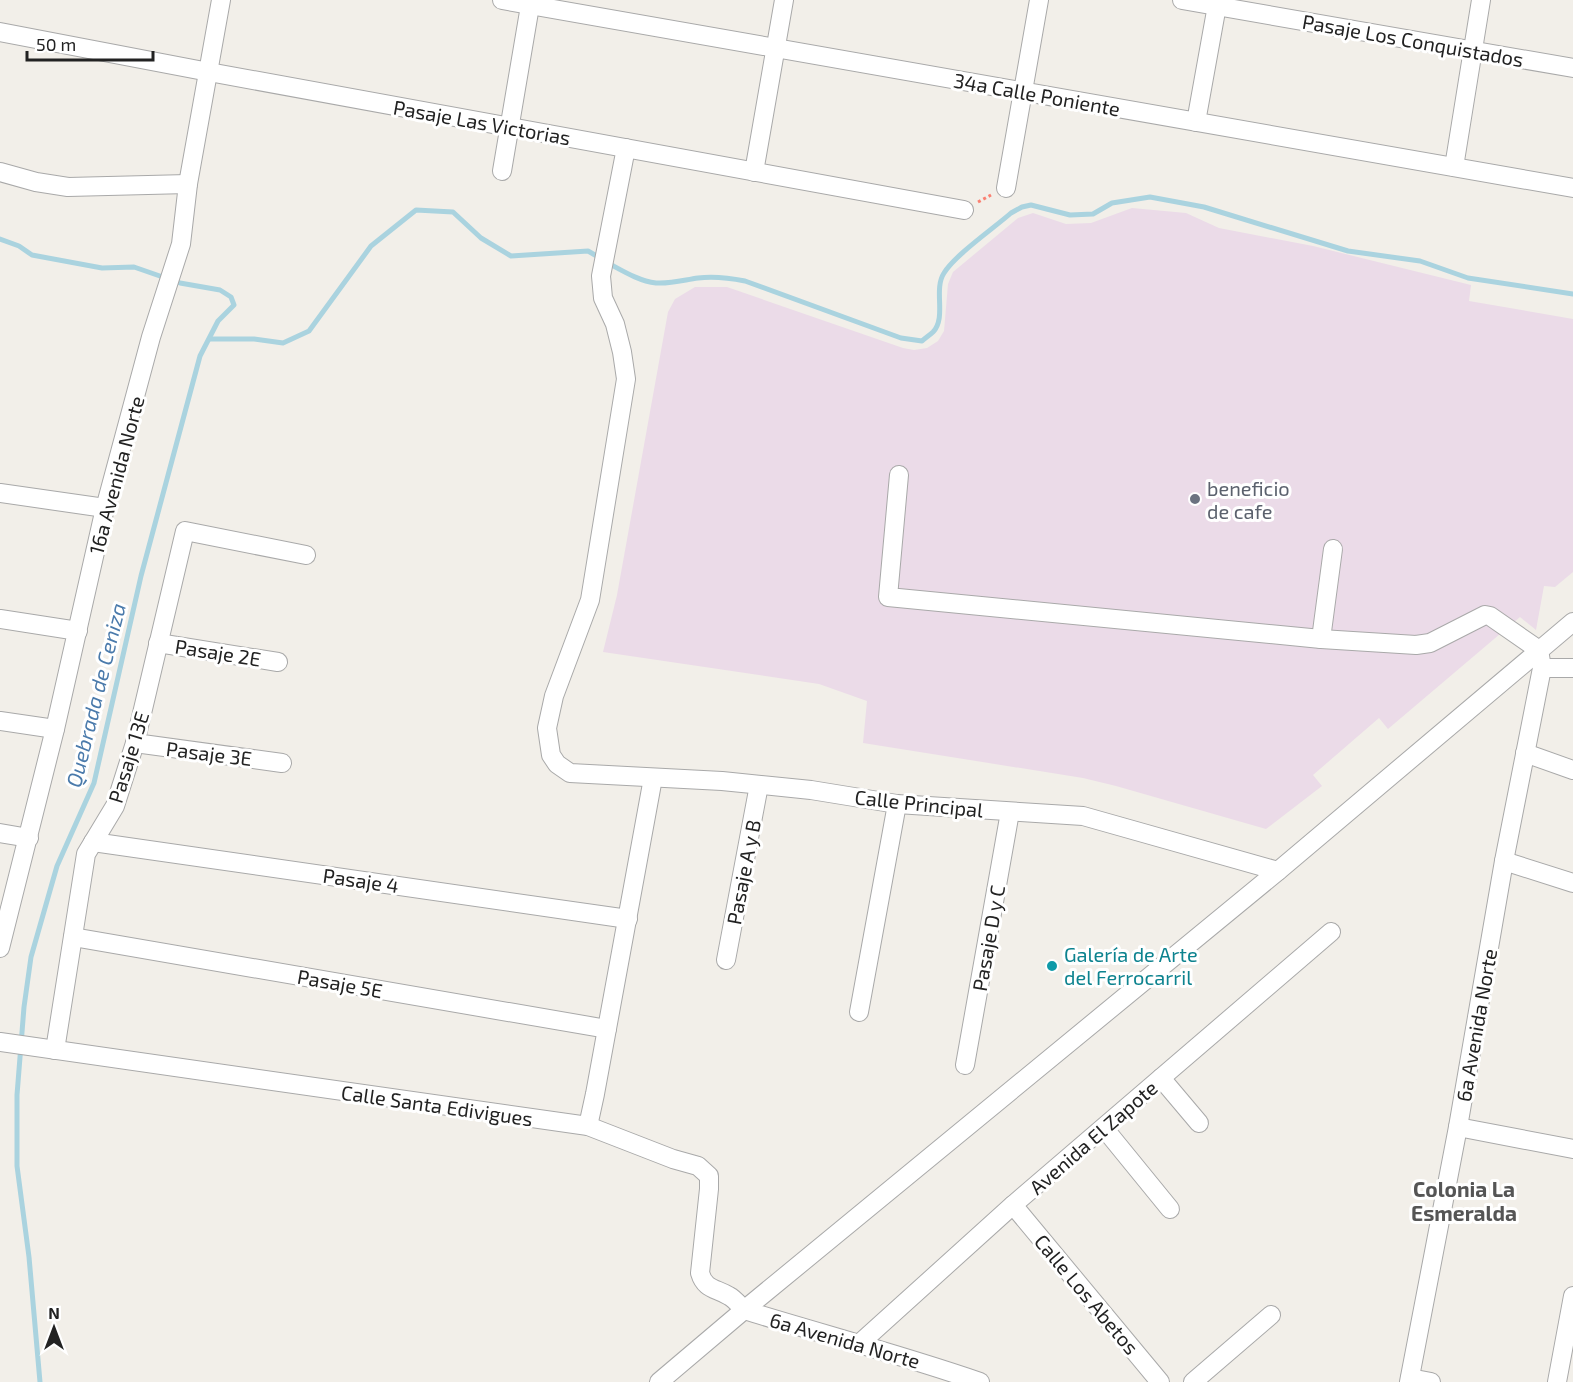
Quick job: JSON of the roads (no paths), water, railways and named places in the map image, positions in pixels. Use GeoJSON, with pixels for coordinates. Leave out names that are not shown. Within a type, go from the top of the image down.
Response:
{"type":"FeatureCollection","features":[{"type":"Feature","properties":{"kind":"street","name":"16a Avenida Norte"},"geometry":{"type":"LineString","coordinates":[[1,938],[29,838],[105,508],[164,293],[178,257],[188,184],[221,0]]}},
{"type":"Feature","properties":{"kind":"street","name":"34a Calle Poniente"},"geometry":{"type":"LineString","coordinates":[[502,0],[531,3],[1573,188]]}},
{"type":"Feature","properties":{"kind":"street"},"geometry":{"type":"LineString","coordinates":[[754,172],[784,0]]}},
{"type":"Feature","properties":{"kind":"street"},"geometry":{"type":"LineString","coordinates":[[1006,188],[1039,0]]}},
{"type":"Feature","properties":{"kind":"street","name":"Pasaje Los Conquistados"},"geometry":{"type":"LineString","coordinates":[[1182,0],[1217,3],[1573,69]]}},
{"type":"Feature","properties":{"kind":"street"},"geometry":{"type":"LineString","coordinates":[[1454,167],[1481,0]]}},
{"type":"Feature","properties":{"kind":"street"},"geometry":{"type":"LineString","coordinates":[[502,171],[531,3]]}},
{"type":"Feature","properties":{"kind":"street"},"geometry":{"type":"LineString","coordinates":[[1196,122],[1217,3]]}},
{"type":"Feature","properties":{"kind":"street","name":"Pasaje Las Victorias"},"geometry":{"type":"LineString","coordinates":[[0,32],[964,210]]}},
{"type":"Feature","properties":{"kind":"street","name":"Calle Principal"},"geometry":{"type":"LineString","coordinates":[[626,148],[601,276],[603,298],[615,324],[626,379],[590,600],[554,696],[547,728],[551,755],[557,764],[570,772],[722,781],[811,790],[897,804],[1083,816],[1278,871]]}},
{"type":"Feature","properties":{"kind":"street"},"geometry":{"type":"LineString","coordinates":[[0,172],[36,182],[68,187],[188,184]]}},
{"type":"Feature","properties":{"kind":"street"},"geometry":{"type":"LineString","coordinates":[[899,475],[888,597],[1321,639],[1424,644],[1485,615],[1490,616],[1539,650],[1542,668],[1573,668]]}},
{"type":"Feature","properties":{"kind":"street"},"geometry":{"type":"LineString","coordinates":[[0,493],[105,508]]}},
{"type":"Feature","properties":{"kind":"street","name":"Pasaje 13E"},"geometry":{"type":"LineString","coordinates":[[55,1050],[86,854],[115,806],[135,743],[185,531],[306,555]]}},
{"type":"Feature","properties":{"kind":"street"},"geometry":{"type":"LineString","coordinates":[[1321,639],[1333,549]]}},
{"type":"Feature","properties":{"kind":"street"},"geometry":{"type":"LineString","coordinates":[[0,619],[78,632]]}},
{"type":"Feature","properties":{"kind":"street"},"geometry":{"type":"LineString","coordinates":[[659,1382],[1278,871],[1573,621]]}},
{"type":"Feature","properties":{"kind":"street","name":"Pasaje 2E"},"geometry":{"type":"LineString","coordinates":[[158,643],[278,662]]}},
{"type":"Feature","properties":{"kind":"street","name":"6a Avenida Norte"},"geometry":{"type":"LineString","coordinates":[[1409,1380],[1458,1127],[1504,861],[1542,668]]}},
{"type":"Feature","properties":{"kind":"street"},"geometry":{"type":"LineString","coordinates":[[0,721],[55,729]]}},
{"type":"Feature","properties":{"kind":"street","name":"Pasaje 3E"},"geometry":{"type":"LineString","coordinates":[[135,743],[282,763]]}},
{"type":"Feature","properties":{"kind":"street"},"geometry":{"type":"LineString","coordinates":[[1525,753],[1573,770]]}},
{"type":"Feature","properties":{"kind":"street"},"geometry":{"type":"LineString","coordinates":[[588,1126],[653,778]]}},
{"type":"Feature","properties":{"kind":"street","name":"Pasaje A y B"},"geometry":{"type":"LineString","coordinates":[[726,960],[759,785]]}},
{"type":"Feature","properties":{"kind":"street"},"geometry":{"type":"LineString","coordinates":[[859,1012],[897,804]]}},
{"type":"Feature","properties":{"kind":"street","name":"Pasaje D y C"},"geometry":{"type":"LineString","coordinates":[[965,1065],[1010,812]]}},
{"type":"Feature","properties":{"kind":"street"},"geometry":{"type":"LineString","coordinates":[[0,833],[29,838]]}},
{"type":"Feature","properties":{"kind":"street","name":"Pasaje 4"},"geometry":{"type":"LineString","coordinates":[[93,842],[628,919]]}},
{"type":"Feature","properties":{"kind":"street"},"geometry":{"type":"LineString","coordinates":[[1504,861],[1573,883]]}},
{"type":"Feature","properties":{"kind":"street","name":"Avenida El Zapote"},"geometry":{"type":"LineString","coordinates":[[858,1345],[1013,1205],[1331,932]]}},
{"type":"Feature","properties":{"kind":"street","name":"Pasaje 5E"},"geometry":{"type":"LineString","coordinates":[[73,937],[607,1029]]}},
{"type":"Feature","properties":{"kind":"street","name":"Calle Santa Edivigues"},"geometry":{"type":"LineString","coordinates":[[0,1042],[588,1126],[704,1170],[710,1180],[700,1273],[702,1282],[732,1298],[744,1310]]}},
{"type":"Feature","properties":{"kind":"street"},"geometry":{"type":"LineString","coordinates":[[1161,1078],[1199,1123]]}},
{"type":"Feature","properties":{"kind":"street"},"geometry":{"type":"LineString","coordinates":[[1458,1127],[1573,1149]]}},
{"type":"Feature","properties":{"kind":"street"},"geometry":{"type":"LineString","coordinates":[[1104,1128],[1170,1209]]}},
{"type":"Feature","properties":{"kind":"street","name":"Calle Los Abetos"},"geometry":{"type":"LineString","coordinates":[[1013,1205],[1160,1382]]}},
{"type":"Feature","properties":{"kind":"street"},"geometry":{"type":"LineString","coordinates":[[1557,1382],[1573,1296]]}},
{"type":"Feature","properties":{"kind":"street","name":"6a Avenida Norte"},"geometry":{"type":"LineString","coordinates":[[744,1310],[921,1362],[980,1382]]}},
{"type":"Feature","properties":{"kind":"street"},"geometry":{"type":"LineString","coordinates":[[1193,1382],[1271,1315]]}},
{"type":"Feature","properties":{"kind":"street"},"geometry":{"type":"LineString","coordinates":[[1409,1380],[1431,1382]]}},
{"type":"Feature","properties":{"kind":"waterway"},"geometry":{"type":"LineString","coordinates":[[608,263],[637,278],[656,283],[710,277],[745,281],[901,338],[922,341],[937,326],[940,311],[940,287],[944,273],[966,250],[1011,213],[1031,205],[1070,215],[1093,214],[1112,203],[1150,197],[1204,207],[1348,251],[1420,261],[1468,278],[1573,294]]}},
{"type":"Feature","properties":{"kind":"waterway"},"geometry":{"type":"LineString","coordinates":[[210,339],[254,339],[283,343],[309,331],[371,246],[416,210],[453,212],[481,238],[511,256],[588,251],[600,258]]}},
{"type":"Feature","properties":{"kind":"waterway","name":"Quebrada de Ceniza"},"geometry":{"type":"LineString","coordinates":[[0,239],[19,246],[32,255],[102,268],[134,267],[180,283],[220,290],[231,297],[234,305],[218,321],[200,356],[141,576],[94,783],[57,866],[31,957],[24,1007],[17,1095],[17,1166],[29,1257],[40,1382]]}},
{"type":"Feature","properties":{"kind":"place","name":"beneficio de cafe"},"geometry":{"type":"Point","coordinates":[1195,499]}},
{"type":"Feature","properties":{"kind":"place","name":"Galería de Arte del Ferrocarril"},"geometry":{"type":"Point","coordinates":[1052,966]}},
{"type":"Feature","properties":{"kind":"district","name":"Colonia La Esmeralda"},"geometry":{"type":"Point","coordinates":[1464,1200]}}]}
